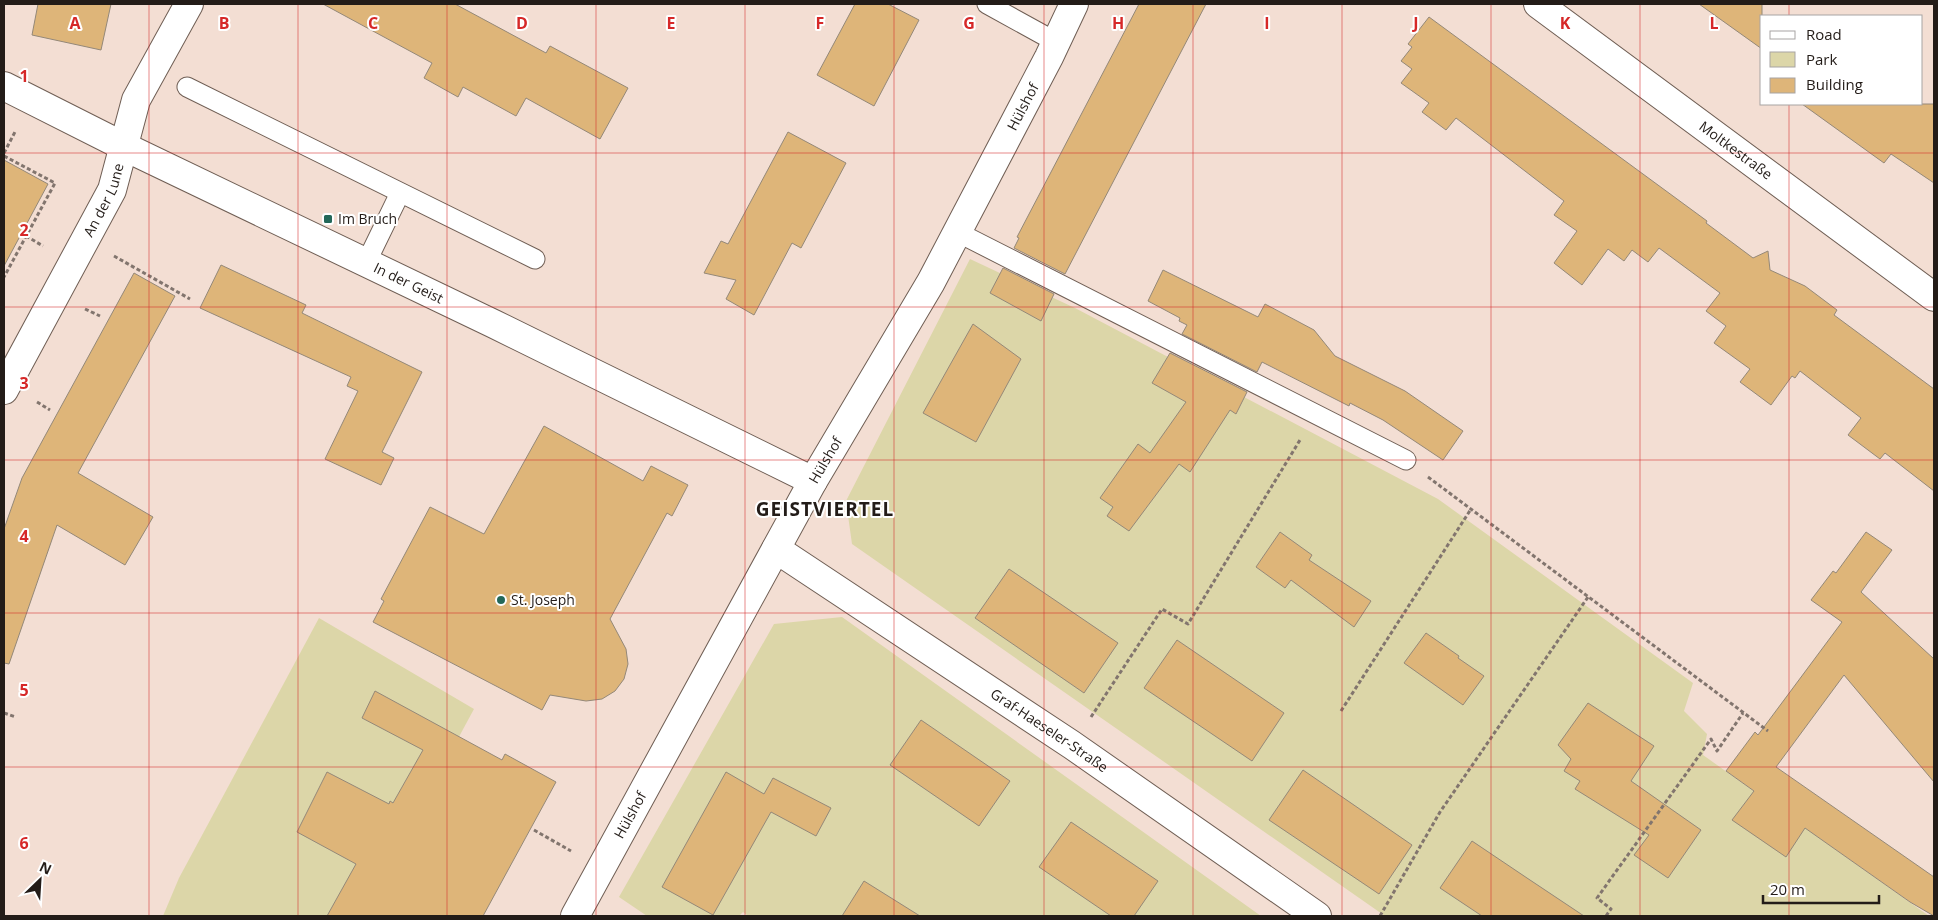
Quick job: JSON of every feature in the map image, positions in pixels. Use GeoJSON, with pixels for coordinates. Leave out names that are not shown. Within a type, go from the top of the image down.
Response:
{"type":"FeatureCollection","features":[{"type":"Feature","properties":{"kind":"street","name":"An der Lune"},"geometry":{"type":"LineString","coordinates":[[4,390],[112,190],[136,100],[189,4]]}},
{"type":"Feature","properties":{"kind":"street","name":"Hülshof"},"geometry":{"type":"LineString","coordinates":[[575,916],[813,481],[931,282],[1074,4]]}},
{"type":"Feature","properties":{"kind":"street","name":"Moltkestraße"},"geometry":{"type":"LineString","coordinates":[[1538,4],[1934,297]]}},
{"type":"Feature","properties":{"kind":"street","name":"In der Geist"},"geometry":{"type":"LineString","coordinates":[[4,86],[123,146],[366,262],[813,481]]}},
{"type":"Feature","properties":{"kind":"street","name":"Graf-Haeseler-Straße"},"geometry":{"type":"LineString","coordinates":[[776,549],[1072,745],[1317,916]]}},
{"type":"Feature","properties":{"kind":"lane"},"geometry":{"type":"LineString","coordinates":[[987,4],[1056,42]]}},
{"type":"Feature","properties":{"kind":"lane"},"geometry":{"type":"LineString","coordinates":[[187,87],[535,259]]}},
{"type":"Feature","properties":{"kind":"lane"},"geometry":{"type":"LineString","coordinates":[[366,262],[400,193]]}},
{"type":"Feature","properties":{"kind":"lane"},"geometry":{"type":"LineString","coordinates":[[957,232],[1406,460]]}},
{"type":"Feature","properties":{"kind":"path"},"geometry":{"type":"LineString","coordinates":[[4,277],[55,183],[4,155],[18,127]]}},
{"type":"Feature","properties":{"kind":"path"},"geometry":{"type":"LineString","coordinates":[[26,236],[49,249]]}},
{"type":"Feature","properties":{"kind":"path"},"geometry":{"type":"LineString","coordinates":[[113,256],[190,299]]}},
{"type":"Feature","properties":{"kind":"path"},"geometry":{"type":"LineString","coordinates":[[1072,745],[1162,609],[1188,624],[1316,414]]}},
{"type":"Feature","properties":{"kind":"path"},"geometry":{"type":"LineString","coordinates":[[1406,460],[1768,731]]}},
{"type":"Feature","properties":{"kind":"path"},"geometry":{"type":"LineString","coordinates":[[1341,712],[1471,509]]}},
{"type":"Feature","properties":{"kind":"path"},"geometry":{"type":"LineString","coordinates":[[1380,916],[1440,812],[1588,596]]}},
{"type":"Feature","properties":{"kind":"path"},"geometry":{"type":"LineString","coordinates":[[4,712],[16,717]]}},
{"type":"Feature","properties":{"kind":"path"},"geometry":{"type":"LineString","coordinates":[[1606,916],[1612,909],[1597,898],[1712,739],[1717,752],[1743,713]]}},
{"type":"Feature","properties":{"kind":"path"},"geometry":{"type":"LineString","coordinates":[[534,830],[576,854]]}},
{"type":"Feature","properties":{"kind":"green space"},"geometry":{"type":"Polygon","coordinates":[[[970,259],[1075,308],[1438,499],[1693,683],[1684,711],[1707,734],[1703,755],[1929,916],[1385,916],[852,544],[846,501],[970,259]]]}},
{"type":"Feature","properties":{"kind":"green space"},"geometry":{"type":"Polygon","coordinates":[[[842,617],[1261,916],[748,916],[743,912],[739,916],[647,916],[619,897],[774,624],[842,617]]]}},
{"type":"Feature","properties":{"kind":"green space"},"geometry":{"type":"Polygon","coordinates":[[[319,618],[474,709],[362,916],[163,916],[179,878],[319,618]]]}},
{"type":"Feature","properties":{"kind":"building"},"geometry":{"type":"Polygon","coordinates":[[[38,4],[111,4],[101,50],[32,35],[38,4]]]}},
{"type":"Feature","properties":{"kind":"building"},"geometry":{"type":"Polygon","coordinates":[[[323,4],[455,4],[546,53],[550,46],[628,88],[600,139],[526,98],[516,116],[463,87],[458,97],[424,78],[432,63],[323,4]]]}},
{"type":"Feature","properties":{"kind":"building"},"geometry":{"type":"Polygon","coordinates":[[[855,4],[888,4],[919,20],[874,106],[817,75],[855,4]]]}},
{"type":"Feature","properties":{"kind":"building"},"geometry":{"type":"Polygon","coordinates":[[[1139,4],[1206,4],[1065,274],[1014,248],[1019,238],[1017,237],[1139,4]]]}},
{"type":"Feature","properties":{"kind":"building"},"geometry":{"type":"Polygon","coordinates":[[[1699,4],[1762,4],[1760,48],[1699,4]]]}},
{"type":"Feature","properties":{"kind":"building"},"geometry":{"type":"Polygon","coordinates":[[[1429,17],[1707,221],[1706,223],[1753,258],[1768,251],[1770,270],[1805,286],[1837,310],[1834,315],[1934,389],[1934,491],[1885,453],[1880,459],[1848,435],[1861,418],[1800,371],[1795,378],[1792,376],[1771,405],[1740,382],[1750,369],[1714,343],[1726,326],[1706,311],[1720,293],[1659,248],[1648,262],[1632,250],[1624,261],[1608,249],[1582,285],[1554,263],[1577,231],[1554,215],[1564,201],[1456,118],[1446,130],[1422,112],[1429,103],[1401,83],[1412,69],[1401,61],[1412,47],[1408,44],[1429,17]]]}},
{"type":"Feature","properties":{"kind":"building"},"geometry":{"type":"Polygon","coordinates":[[[1934,104],[1934,183],[1891,154],[1884,163],[1803,105],[1934,104]]]}},
{"type":"Feature","properties":{"kind":"building"},"geometry":{"type":"Polygon","coordinates":[[[788,132],[846,163],[801,248],[792,243],[754,315],[726,299],[736,280],[704,273],[721,241],[728,244],[788,132]]]}},
{"type":"Feature","properties":{"kind":"building"},"geometry":{"type":"Polygon","coordinates":[[[4,160],[48,184],[4,266],[4,160]]]}},
{"type":"Feature","properties":{"kind":"building"},"geometry":{"type":"Polygon","coordinates":[[[221,265],[306,305],[302,313],[422,372],[382,452],[394,458],[381,485],[325,459],[358,391],[347,386],[351,377],[200,308],[221,265]]]}},
{"type":"Feature","properties":{"kind":"building"},"geometry":{"type":"Polygon","coordinates":[[[1003,268],[1054,294],[1041,321],[990,293],[1003,268]]]}},
{"type":"Feature","properties":{"kind":"building"},"geometry":{"type":"Polygon","coordinates":[[[1163,270],[1258,317],[1265,304],[1314,330],[1335,356],[1405,391],[1463,431],[1443,460],[1383,420],[1350,403],[1349,406],[1262,362],[1257,372],[1182,334],[1187,325],[1179,321],[1180,318],[1148,301],[1163,270]]]}},
{"type":"Feature","properties":{"kind":"building"},"geometry":{"type":"Polygon","coordinates":[[[134,273],[175,296],[78,473],[153,517],[125,565],[57,525],[9,664],[4,663],[4,529],[22,478],[134,273]]]}},
{"type":"Feature","properties":{"kind":"building"},"geometry":{"type":"Polygon","coordinates":[[[973,324],[1021,359],[976,442],[923,413],[973,324]]]}},
{"type":"Feature","properties":{"kind":"building"},"geometry":{"type":"Polygon","coordinates":[[[1170,353],[1247,392],[1236,414],[1230,410],[1190,472],[1179,464],[1129,531],[1107,516],[1113,507],[1100,498],[1138,444],[1150,453],[1186,402],[1152,383],[1170,353]]]}},
{"type":"Feature","properties":{"kind":"building","name":"St. Joseph"},"geometry":{"type":"Polygon","coordinates":[[[544,426],[643,481],[651,466],[688,485],[672,516],[667,513],[610,619],[626,649],[628,664],[624,679],[615,691],[602,699],[586,701],[550,695],[542,710],[373,622],[384,601],[381,599],[430,507],[484,534],[544,426]]]}},
{"type":"Feature","properties":{"kind":"building"},"geometry":{"type":"Polygon","coordinates":[[[1280,532],[1312,555],[1309,560],[1371,601],[1354,627],[1291,580],[1285,588],[1256,567],[1280,532]]]}},
{"type":"Feature","properties":{"kind":"building"},"geometry":{"type":"Polygon","coordinates":[[[1866,532],[1892,550],[1861,592],[1934,659],[1934,782],[1844,675],[1776,767],[1934,877],[1934,916],[1910,902],[1805,828],[1786,857],[1732,820],[1754,791],[1726,771],[1755,732],[1758,735],[1842,622],[1811,600],[1833,571],[1836,573],[1866,532]]]}},
{"type":"Feature","properties":{"kind":"building"},"geometry":{"type":"Polygon","coordinates":[[[1009,569],[1118,643],[1084,693],[975,618],[1009,569]]]}},
{"type":"Feature","properties":{"kind":"building"},"geometry":{"type":"Polygon","coordinates":[[[1426,633],[1484,676],[1463,705],[1404,663],[1426,633]]]}},
{"type":"Feature","properties":{"kind":"building"},"geometry":{"type":"Polygon","coordinates":[[[1177,640],[1284,713],[1252,761],[1144,688],[1177,640]]]}},
{"type":"Feature","properties":{"kind":"building"},"geometry":{"type":"Polygon","coordinates":[[[375,691],[502,760],[505,754],[556,782],[483,916],[327,916],[356,864],[297,832],[327,772],[389,804],[390,801],[393,803],[423,750],[362,718],[375,691]]]}},
{"type":"Feature","properties":{"kind":"building"},"geometry":{"type":"Polygon","coordinates":[[[1588,703],[1654,746],[1631,781],[1701,830],[1668,878],[1634,855],[1649,835],[1575,789],[1580,781],[1564,771],[1571,759],[1558,745],[1588,703]]]}},
{"type":"Feature","properties":{"kind":"building"},"geometry":{"type":"Polygon","coordinates":[[[921,720],[1010,781],[979,826],[890,765],[921,720]]]}},
{"type":"Feature","properties":{"kind":"building"},"geometry":{"type":"Polygon","coordinates":[[[1303,770],[1412,845],[1379,894],[1269,820],[1303,770]]]}},
{"type":"Feature","properties":{"kind":"building"},"geometry":{"type":"Polygon","coordinates":[[[726,772],[764,794],[773,778],[831,808],[816,836],[771,812],[713,915],[662,887],[726,772]]]}},
{"type":"Feature","properties":{"kind":"building"},"geometry":{"type":"Polygon","coordinates":[[[1071,822],[1158,881],[1134,916],[1111,916],[1039,867],[1071,822]]]}},
{"type":"Feature","properties":{"kind":"building"},"geometry":{"type":"Polygon","coordinates":[[[1472,841],[1584,916],[1482,916],[1440,888],[1472,841]]]}},
{"type":"Feature","properties":{"kind":"building"},"geometry":{"type":"Polygon","coordinates":[[[864,881],[920,916],[842,916],[864,881]]]}},
{"type":"Feature","properties":{"kind":"place","name":"Im Bruch"},"geometry":{"type":"Point","coordinates":[328,219]}},
{"type":"Feature","properties":{"kind":"place","name":"St. Joseph"},"geometry":{"type":"Point","coordinates":[501,600]}},
{"type":"Feature","properties":{"kind":"district","name":"GEISTVIERTEL"},"geometry":{"type":"Point","coordinates":[825,509]}}]}
